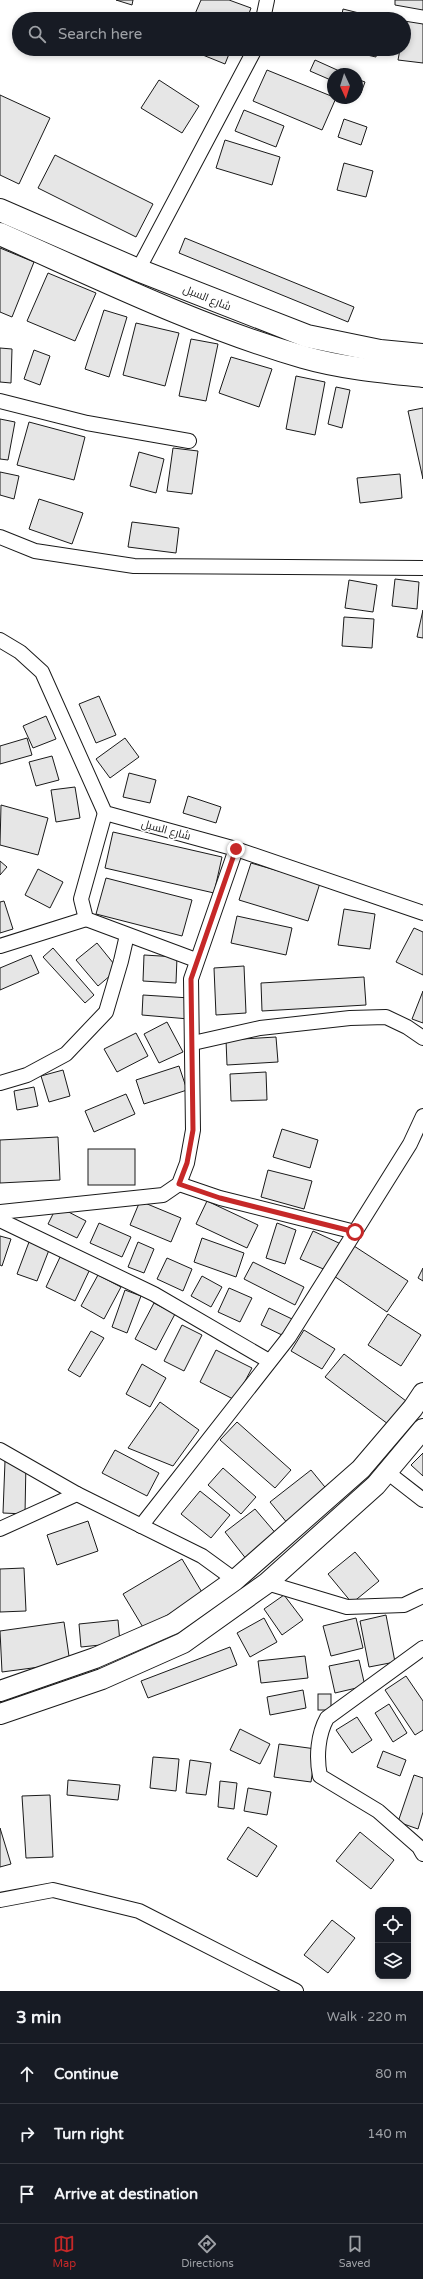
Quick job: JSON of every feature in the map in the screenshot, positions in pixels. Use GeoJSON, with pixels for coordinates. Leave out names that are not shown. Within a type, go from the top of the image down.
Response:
{"type":"FeatureCollection","features":[{"type":"Feature","properties":{"kind":"main road","name":"شارع السبل"},"geometry":{"type":"LineString","coordinates":[[0,210],[138,270],[307,336],[380,351],[423,356]]}},
{"type":"Feature","properties":{"kind":"main road","name":"شارع السبل"},"geometry":{"type":"LineString","coordinates":[[0,234],[231,333],[304,358],[379,372],[423,376]]}},
{"type":"Feature","properties":{"kind":"main road"},"geometry":{"type":"LineString","coordinates":[[0,1690],[95,1658],[173,1624],[235,1580],[361,1469],[413,1408],[423,1393]]}},
{"type":"Feature","properties":{"kind":"main road"},"geometry":{"type":"LineString","coordinates":[[0,1714],[102,1679],[183,1643],[267,1583],[376,1485],[423,1429]]}},
{"type":"Feature","properties":{"kind":"street"},"geometry":{"type":"LineString","coordinates":[[264,12],[267,0]]}},
{"type":"Feature","properties":{"kind":"street"},"geometry":{"type":"LineString","coordinates":[[138,270],[251,56]]}},
{"type":"Feature","properties":{"kind":"street"},"geometry":{"type":"LineString","coordinates":[[0,401],[88,423],[189,441]]}},
{"type":"Feature","properties":{"kind":"street"},"geometry":{"type":"LineString","coordinates":[[0,537],[35,551],[134,566],[423,568]]}},
{"type":"Feature","properties":{"kind":"street"},"geometry":{"type":"LineString","coordinates":[[0,640],[20,652],[42,672],[105,813],[81,899],[86,919]]}},
{"type":"Feature","properties":{"kind":"street","name":"شارع السبل"},"geometry":{"type":"LineString","coordinates":[[105,813],[236,849],[423,913]]}},
{"type":"Feature","properties":{"kind":"street"},"geometry":{"type":"LineString","coordinates":[[0,1212],[163,1195],[179,1184],[187,1163],[193,1130],[191,979],[196,960],[236,849]]}},
{"type":"Feature","properties":{"kind":"street"},"geometry":{"type":"LineString","coordinates":[[0,946],[86,919],[196,960]]}},
{"type":"Feature","properties":{"kind":"street"},"geometry":{"type":"LineString","coordinates":[[0,1083],[27,1075],[66,1054],[106,1012],[122,961],[127,934]]}},
{"type":"Feature","properties":{"kind":"street"},"geometry":{"type":"LineString","coordinates":[[193,1043],[260,1028],[350,1018],[386,1017],[407,1027],[423,1038]]}},
{"type":"Feature","properties":{"kind":"street"},"geometry":{"type":"LineString","coordinates":[[141,1526],[289,1337],[410,1144],[423,1116]]}},
{"type":"Feature","properties":{"kind":"street"},"geometry":{"type":"LineString","coordinates":[[179,1184],[220,1198],[355,1232]]}},
{"type":"Feature","properties":{"kind":"street"},"geometry":{"type":"LineString","coordinates":[[0,1220],[154,1294],[269,1361]]}},
{"type":"Feature","properties":{"kind":"street"},"geometry":{"type":"LineString","coordinates":[[0,1450],[77,1494],[202,1556],[235,1580]]}},
{"type":"Feature","properties":{"kind":"street"},"geometry":{"type":"LineString","coordinates":[[387,1472],[423,1500]]}},
{"type":"Feature","properties":{"kind":"street"},"geometry":{"type":"LineString","coordinates":[[0,1529],[77,1494]]}},
{"type":"Feature","properties":{"kind":"street"},"geometry":{"type":"LineString","coordinates":[[267,1583],[347,1607],[404,1605],[423,1596]]}},
{"type":"Feature","properties":{"kind":"street"},"geometry":{"type":"LineString","coordinates":[[423,1648],[327,1718],[321,1728],[318,1766],[320,1776],[378,1812],[419,1847],[423,1854]]}},
{"type":"Feature","properties":{"kind":"street"},"geometry":{"type":"LineString","coordinates":[[0,1900],[53,1890],[139,1911],[296,1991]]}},
{"type":"Feature","properties":{"kind":"building"},"geometry":{"type":"Polygon","coordinates":[[[116,0],[133,0],[132,5],[116,0]]]}},
{"type":"Feature","properties":{"kind":"building"},"geometry":{"type":"Polygon","coordinates":[[[201,0],[229,0],[251,8],[250,12],[196,12],[201,0]]]}},
{"type":"Feature","properties":{"kind":"building"},"geometry":{"type":"Polygon","coordinates":[[[395,0],[423,0],[423,10],[395,5],[395,0]]]}},
{"type":"Feature","properties":{"kind":"building"},"geometry":{"type":"Polygon","coordinates":[[[343,9],[355,12],[342,12],[343,9]]]}},
{"type":"Feature","properties":{"kind":"building"},"geometry":{"type":"Polygon","coordinates":[[[411,22],[423,24],[423,63],[398,60],[399,56],[411,56],[411,22]]]}},
{"type":"Feature","properties":{"kind":"building"},"geometry":{"type":"Polygon","coordinates":[[[205,56],[228,56],[225,64],[205,56]]]}},
{"type":"Feature","properties":{"kind":"building"},"geometry":{"type":"Polygon","coordinates":[[[315,60],[333,68],[327,68],[327,78],[310,71],[315,60]]]}},
{"type":"Feature","properties":{"kind":"building"},"geometry":{"type":"Polygon","coordinates":[[[267,70],[327,94],[327,104],[333,104],[322,130],[253,101],[267,70]]]}},
{"type":"Feature","properties":{"kind":"building"},"geometry":{"type":"Polygon","coordinates":[[[159,80],[199,106],[182,133],[141,108],[159,80]]]}},
{"type":"Feature","properties":{"kind":"building"},"geometry":{"type":"Polygon","coordinates":[[[0,95],[50,118],[19,184],[0,175],[0,95]]]}},
{"type":"Feature","properties":{"kind":"building"},"geometry":{"type":"Polygon","coordinates":[[[244,110],[284,126],[276,147],[235,131],[244,110]]]}},
{"type":"Feature","properties":{"kind":"building"},"geometry":{"type":"Polygon","coordinates":[[[344,119],[367,127],[361,145],[338,137],[344,119]]]}},
{"type":"Feature","properties":{"kind":"building"},"geometry":{"type":"Polygon","coordinates":[[[225,140],[280,157],[272,185],[216,168],[225,140]]]}},
{"type":"Feature","properties":{"kind":"building"},"geometry":{"type":"Polygon","coordinates":[[[55,155],[153,204],[136,237],[38,188],[55,155]]]}},
{"type":"Feature","properties":{"kind":"building"},"geometry":{"type":"Polygon","coordinates":[[[344,163],[373,171],[366,197],[337,190],[344,163]]]}},
{"type":"Feature","properties":{"kind":"building"},"geometry":{"type":"Polygon","coordinates":[[[185,238],[354,307],[348,322],[179,253],[185,238]]]}},
{"type":"Feature","properties":{"kind":"building"},"geometry":{"type":"Polygon","coordinates":[[[0,248],[34,262],[12,317],[0,312],[0,248]]]}},
{"type":"Feature","properties":{"kind":"building"},"geometry":{"type":"Polygon","coordinates":[[[48,273],[96,293],[75,341],[27,321],[48,273]]]}},
{"type":"Feature","properties":{"kind":"building"},"geometry":{"type":"Polygon","coordinates":[[[104,310],[127,317],[109,377],[85,369],[104,310]]]}},
{"type":"Feature","properties":{"kind":"building"},"geometry":{"type":"Polygon","coordinates":[[[136,323],[179,333],[165,386],[123,375],[136,323]]]}},
{"type":"Feature","properties":{"kind":"building"},"geometry":{"type":"Polygon","coordinates":[[[191,339],[218,344],[206,401],[179,396],[191,339]]]}},
{"type":"Feature","properties":{"kind":"building"},"geometry":{"type":"Polygon","coordinates":[[[0,348],[12,349],[11,383],[0,382],[0,348]]]}},
{"type":"Feature","properties":{"kind":"building"},"geometry":{"type":"Polygon","coordinates":[[[34,350],[50,356],[40,385],[24,379],[34,350]]]}},
{"type":"Feature","properties":{"kind":"building"},"geometry":{"type":"Polygon","coordinates":[[[231,357],[272,369],[259,407],[219,393],[231,357]]]}},
{"type":"Feature","properties":{"kind":"building"},"geometry":{"type":"Polygon","coordinates":[[[296,376],[325,382],[315,435],[286,429],[296,376]]]}},
{"type":"Feature","properties":{"kind":"building"},"geometry":{"type":"Polygon","coordinates":[[[336,387],[350,390],[342,428],[328,424],[336,387]]]}},
{"type":"Feature","properties":{"kind":"building"},"geometry":{"type":"Polygon","coordinates":[[[423,408],[423,479],[408,411],[423,408]]]}},
{"type":"Feature","properties":{"kind":"building"},"geometry":{"type":"Polygon","coordinates":[[[0,419],[15,422],[8,460],[0,459],[0,419]]]}},
{"type":"Feature","properties":{"kind":"building"},"geometry":{"type":"Polygon","coordinates":[[[29,422],[85,437],[74,480],[17,465],[29,422]]]}},
{"type":"Feature","properties":{"kind":"building"},"geometry":{"type":"Polygon","coordinates":[[[173,448],[198,451],[192,494],[167,491],[173,448]]]}},
{"type":"Feature","properties":{"kind":"building"},"geometry":{"type":"Polygon","coordinates":[[[139,452],[164,459],[156,493],[130,486],[139,452]]]}},
{"type":"Feature","properties":{"kind":"building"},"geometry":{"type":"Polygon","coordinates":[[[0,472],[19,476],[14,499],[0,495],[0,472]]]}},
{"type":"Feature","properties":{"kind":"building"},"geometry":{"type":"Polygon","coordinates":[[[400,474],[402,498],[360,503],[357,478],[400,474]]]}},
{"type":"Feature","properties":{"kind":"building"},"geometry":{"type":"Polygon","coordinates":[[[39,499],[83,513],[72,544],[29,529],[39,499]]]}},
{"type":"Feature","properties":{"kind":"building"},"geometry":{"type":"Polygon","coordinates":[[[132,522],[179,528],[176,553],[128,547],[132,522]]]}},
{"type":"Feature","properties":{"kind":"building"},"geometry":{"type":"Polygon","coordinates":[[[395,579],[419,582],[417,609],[392,606],[395,579]]]}},
{"type":"Feature","properties":{"kind":"building"},"geometry":{"type":"Polygon","coordinates":[[[349,580],[377,585],[373,612],[345,608],[349,580]]]}},
{"type":"Feature","properties":{"kind":"building"},"geometry":{"type":"Polygon","coordinates":[[[423,610],[423,638],[417,637],[423,610]]]}},
{"type":"Feature","properties":{"kind":"building"},"geometry":{"type":"Polygon","coordinates":[[[344,617],[374,619],[372,648],[342,646],[344,617]]]}},
{"type":"Feature","properties":{"kind":"building"},"geometry":{"type":"Polygon","coordinates":[[[99,696],[116,735],[96,743],[79,704],[99,696]]]}},
{"type":"Feature","properties":{"kind":"building"},"geometry":{"type":"Polygon","coordinates":[[[46,716],[56,739],[33,748],[23,726],[46,716]]]}},
{"type":"Feature","properties":{"kind":"building"},"geometry":{"type":"Polygon","coordinates":[[[27,738],[32,755],[0,764],[0,746],[27,738]]]}},
{"type":"Feature","properties":{"kind":"building"},"geometry":{"type":"Polygon","coordinates":[[[125,738],[139,757],[110,778],[96,759],[125,738]]]}},
{"type":"Feature","properties":{"kind":"building"},"geometry":{"type":"Polygon","coordinates":[[[52,756],[59,780],[36,786],[29,762],[52,756]]]}},
{"type":"Feature","properties":{"kind":"building"},"geometry":{"type":"Polygon","coordinates":[[[129,773],[156,780],[150,803],[123,797],[129,773]]]}},
{"type":"Feature","properties":{"kind":"building"},"geometry":{"type":"Polygon","coordinates":[[[75,787],[80,818],[56,822],[51,790],[75,787]]]}},
{"type":"Feature","properties":{"kind":"building"},"geometry":{"type":"Polygon","coordinates":[[[188,796],[221,807],[216,823],[183,813],[188,796]]]}},
{"type":"Feature","properties":{"kind":"building"},"geometry":{"type":"Polygon","coordinates":[[[1,805],[48,818],[38,855],[0,845],[1,805]]]}},
{"type":"Feature","properties":{"kind":"building"},"geometry":{"type":"Polygon","coordinates":[[[113,832],[222,857],[214,893],[105,868],[113,832]]]}},
{"type":"Feature","properties":{"kind":"building"},"geometry":{"type":"Polygon","coordinates":[[[0,861],[7,867],[0,875],[0,861]]]}},
{"type":"Feature","properties":{"kind":"building"},"geometry":{"type":"Polygon","coordinates":[[[251,863],[320,883],[308,921],[239,900],[251,863]]]}},
{"type":"Feature","properties":{"kind":"building"},"geometry":{"type":"Polygon","coordinates":[[[38,869],[63,882],[50,908],[25,895],[38,869]]]}},
{"type":"Feature","properties":{"kind":"building"},"geometry":{"type":"Polygon","coordinates":[[[106,878],[192,900],[182,936],[96,914],[106,878]]]}},
{"type":"Feature","properties":{"kind":"building"},"geometry":{"type":"Polygon","coordinates":[[[4,901],[13,929],[0,933],[0,902],[4,901]]]}},
{"type":"Feature","properties":{"kind":"building"},"geometry":{"type":"Polygon","coordinates":[[[344,909],[375,914],[370,949],[338,945],[344,909]]]}},
{"type":"Feature","properties":{"kind":"building"},"geometry":{"type":"Polygon","coordinates":[[[237,916],[292,928],[286,955],[231,943],[237,916]]]}},
{"type":"Feature","properties":{"kind":"building"},"geometry":{"type":"Polygon","coordinates":[[[414,928],[423,932],[423,975],[396,962],[414,928]]]}},
{"type":"Feature","properties":{"kind":"building"},"geometry":{"type":"Polygon","coordinates":[[[97,943],[118,969],[98,986],[76,960],[97,943]]]}},
{"type":"Feature","properties":{"kind":"building"},"geometry":{"type":"Polygon","coordinates":[[[53,948],[94,995],[85,1003],[43,957],[53,948]]]}},
{"type":"Feature","properties":{"kind":"building"},"geometry":{"type":"Polygon","coordinates":[[[31,955],[39,973],[0,990],[0,968],[31,955]]]}},
{"type":"Feature","properties":{"kind":"building"},"geometry":{"type":"Polygon","coordinates":[[[144,955],[177,957],[176,983],[143,981],[144,955]]]}},
{"type":"Feature","properties":{"kind":"building"},"geometry":{"type":"Polygon","coordinates":[[[244,966],[246,1013],[216,1015],[214,968],[244,966]]]}},
{"type":"Feature","properties":{"kind":"building"},"geometry":{"type":"Polygon","coordinates":[[[364,977],[366,1005],[262,1011],[261,983],[364,977]]]}},
{"type":"Feature","properties":{"kind":"building"},"geometry":{"type":"Polygon","coordinates":[[[423,991],[423,1023],[412,1019],[423,991]]]}},
{"type":"Feature","properties":{"kind":"building"},"geometry":{"type":"Polygon","coordinates":[[[143,995],[190,998],[189,1019],[142,1015],[143,995]]]}},
{"type":"Feature","properties":{"kind":"building"},"geometry":{"type":"Polygon","coordinates":[[[167,1022],[183,1052],[159,1063],[144,1034],[167,1022]]]}},
{"type":"Feature","properties":{"kind":"building"},"geometry":{"type":"Polygon","coordinates":[[[136,1033],[148,1056],[117,1072],[104,1049],[136,1033]]]}},
{"type":"Feature","properties":{"kind":"building"},"geometry":{"type":"Polygon","coordinates":[[[276,1037],[278,1062],[227,1065],[226,1040],[276,1037]]]}},
{"type":"Feature","properties":{"kind":"building"},"geometry":{"type":"Polygon","coordinates":[[[179,1066],[187,1090],[144,1104],[136,1080],[179,1066]]]}},
{"type":"Feature","properties":{"kind":"building"},"geometry":{"type":"Polygon","coordinates":[[[63,1070],[70,1096],[49,1102],[41,1076],[63,1070]]]}},
{"type":"Feature","properties":{"kind":"building"},"geometry":{"type":"Polygon","coordinates":[[[266,1072],[267,1100],[231,1101],[230,1074],[266,1072]]]}},
{"type":"Feature","properties":{"kind":"building"},"geometry":{"type":"Polygon","coordinates":[[[34,1087],[38,1106],[17,1110],[14,1091],[34,1087]]]}},
{"type":"Feature","properties":{"kind":"building"},"geometry":{"type":"Polygon","coordinates":[[[126,1094],[135,1114],[94,1132],[85,1111],[126,1094]]]}},
{"type":"Feature","properties":{"kind":"building"},"geometry":{"type":"Polygon","coordinates":[[[282,1129],[318,1140],[310,1168],[273,1157],[282,1129]]]}},
{"type":"Feature","properties":{"kind":"building"},"geometry":{"type":"Polygon","coordinates":[[[58,1137],[60,1180],[0,1183],[0,1140],[58,1137]]]}},
{"type":"Feature","properties":{"kind":"building"},"geometry":{"type":"Polygon","coordinates":[[[88,1149],[135,1149],[135,1185],[88,1185],[88,1149]]]}},
{"type":"Feature","properties":{"kind":"building"},"geometry":{"type":"Polygon","coordinates":[[[268,1170],[312,1181],[304,1209],[261,1197],[268,1170]]]}},
{"type":"Feature","properties":{"kind":"building"},"geometry":{"type":"Polygon","coordinates":[[[140,1201],[181,1218],[171,1242],[130,1225],[140,1201]]]}},
{"type":"Feature","properties":{"kind":"building"},"geometry":{"type":"Polygon","coordinates":[[[207,1201],[258,1225],[247,1248],[196,1224],[207,1201]]]}},
{"type":"Feature","properties":{"kind":"building"},"geometry":{"type":"Polygon","coordinates":[[[57,1206],[86,1221],[77,1238],[48,1224],[57,1206]]]}},
{"type":"Feature","properties":{"kind":"building"},"geometry":{"type":"Polygon","coordinates":[[[99,1223],[131,1237],[122,1257],[90,1243],[99,1223]]]}},
{"type":"Feature","properties":{"kind":"building"},"geometry":{"type":"Polygon","coordinates":[[[277,1223],[296,1230],[285,1264],[266,1258],[277,1223]]]}},
{"type":"Feature","properties":{"kind":"building"},"geometry":{"type":"Polygon","coordinates":[[[313,1231],[341,1244],[328,1271],[300,1259],[313,1231]]]}},
{"type":"Feature","properties":{"kind":"building"},"geometry":{"type":"Polygon","coordinates":[[[0,1236],[11,1239],[2,1266],[0,1265],[0,1236]]]}},
{"type":"Feature","properties":{"kind":"building"},"geometry":{"type":"Polygon","coordinates":[[[202,1238],[244,1253],[236,1277],[194,1262],[202,1238]]]}},
{"type":"Feature","properties":{"kind":"building"},"geometry":{"type":"Polygon","coordinates":[[[29,1242],[49,1250],[37,1281],[17,1274],[29,1242]]]}},
{"type":"Feature","properties":{"kind":"building"},"geometry":{"type":"Polygon","coordinates":[[[138,1242],[154,1249],[144,1273],[128,1267],[138,1242]]]}},
{"type":"Feature","properties":{"kind":"building"},"geometry":{"type":"Polygon","coordinates":[[[354,1246],[408,1281],[387,1312],[334,1276],[354,1246]]]}},
{"type":"Feature","properties":{"kind":"building"},"geometry":{"type":"Polygon","coordinates":[[[61,1255],[90,1269],[75,1301],[46,1287],[61,1255]]]}},
{"type":"Feature","properties":{"kind":"building"},"geometry":{"type":"Polygon","coordinates":[[[167,1258],[192,1269],[183,1291],[157,1279],[167,1258]]]}},
{"type":"Feature","properties":{"kind":"building"},"geometry":{"type":"Polygon","coordinates":[[[253,1262],[304,1287],[295,1305],[244,1279],[253,1262]]]}},
{"type":"Feature","properties":{"kind":"building"},"geometry":{"type":"Polygon","coordinates":[[[423,1268],[423,1281],[418,1278],[423,1268]]]}},
{"type":"Feature","properties":{"kind":"building"},"geometry":{"type":"Polygon","coordinates":[[[98,1275],[121,1287],[104,1319],[81,1306],[98,1275]]]}},
{"type":"Feature","properties":{"kind":"building"},"geometry":{"type":"Polygon","coordinates":[[[202,1276],[222,1287],[211,1307],[191,1296],[202,1276]]]}},
{"type":"Feature","properties":{"kind":"building"},"geometry":{"type":"Polygon","coordinates":[[[229,1288],[252,1298],[240,1322],[218,1312],[229,1288]]]}},
{"type":"Feature","properties":{"kind":"building"},"geometry":{"type":"Polygon","coordinates":[[[125,1290],[141,1296],[127,1333],[112,1327],[125,1290]]]}},
{"type":"Feature","properties":{"kind":"building"},"geometry":{"type":"Polygon","coordinates":[[[154,1303],[175,1314],[156,1350],[135,1339],[154,1303]]]}},
{"type":"Feature","properties":{"kind":"building"},"geometry":{"type":"Polygon","coordinates":[[[269,1308],[292,1319],[284,1336],[261,1325],[269,1308]]]}},
{"type":"Feature","properties":{"kind":"building"},"geometry":{"type":"Polygon","coordinates":[[[388,1314],[421,1335],[401,1366],[368,1345],[388,1314]]]}},
{"type":"Feature","properties":{"kind":"building"},"geometry":{"type":"Polygon","coordinates":[[[182,1325],[202,1335],[184,1371],[164,1361],[182,1325]]]}},
{"type":"Feature","properties":{"kind":"building"},"geometry":{"type":"Polygon","coordinates":[[[304,1330],[335,1349],[322,1369],[291,1351],[304,1330]]]}},
{"type":"Feature","properties":{"kind":"building"},"geometry":{"type":"Polygon","coordinates":[[[91,1331],[104,1338],[80,1377],[68,1370],[91,1331]]]}},
{"type":"Feature","properties":{"kind":"building"},"geometry":{"type":"Polygon","coordinates":[[[216,1350],[252,1368],[235,1400],[200,1382],[216,1350]]]}},
{"type":"Feature","properties":{"kind":"building"},"geometry":{"type":"Polygon","coordinates":[[[344,1354],[406,1401],[388,1424],[325,1377],[344,1354]]]}},
{"type":"Feature","properties":{"kind":"building"},"geometry":{"type":"Polygon","coordinates":[[[142,1364],[166,1378],[150,1407],[126,1394],[142,1364]]]}},
{"type":"Feature","properties":{"kind":"building"},"geometry":{"type":"Polygon","coordinates":[[[160,1402],[199,1430],[173,1466],[128,1448],[160,1402]]]}},
{"type":"Feature","properties":{"kind":"building"},"geometry":{"type":"Polygon","coordinates":[[[237,1422],[291,1470],[275,1488],[220,1440],[237,1422]]]}},
{"type":"Feature","properties":{"kind":"building"},"geometry":{"type":"Polygon","coordinates":[[[115,1450],[159,1473],[147,1496],[102,1473],[115,1450]]]}},
{"type":"Feature","properties":{"kind":"building"},"geometry":{"type":"Polygon","coordinates":[[[423,1453],[423,1476],[411,1465],[423,1453]]]}},
{"type":"Feature","properties":{"kind":"building"},"geometry":{"type":"Polygon","coordinates":[[[5,1461],[26,1461],[25,1514],[3,1513],[5,1461]]]}},
{"type":"Feature","properties":{"kind":"building"},"geometry":{"type":"Polygon","coordinates":[[[223,1468],[256,1497],[241,1514],[208,1485],[223,1468]]]}},
{"type":"Feature","properties":{"kind":"building"},"geometry":{"type":"Polygon","coordinates":[[[311,1470],[329,1492],[288,1524],[270,1502],[311,1470]]]}},
{"type":"Feature","properties":{"kind":"building"},"geometry":{"type":"Polygon","coordinates":[[[200,1491],[230,1515],[211,1538],[181,1514],[200,1491]]]}},
{"type":"Feature","properties":{"kind":"building"},"geometry":{"type":"Polygon","coordinates":[[[255,1509],[278,1536],[247,1560],[225,1532],[255,1509]]]}},
{"type":"Feature","properties":{"kind":"building"},"geometry":{"type":"Polygon","coordinates":[[[88,1521],[98,1551],[57,1565],[47,1535],[88,1521]]]}},
{"type":"Feature","properties":{"kind":"building"},"geometry":{"type":"Polygon","coordinates":[[[355,1552],[379,1581],[352,1603],[328,1574],[355,1552]]]}},
{"type":"Feature","properties":{"kind":"building"},"geometry":{"type":"Polygon","coordinates":[[[182,1559],[203,1594],[144,1629],[123,1594],[182,1559]]]}},
{"type":"Feature","properties":{"kind":"building"},"geometry":{"type":"Polygon","coordinates":[[[24,1568],[26,1611],[0,1612],[0,1569],[24,1568]]]}},
{"type":"Feature","properties":{"kind":"building"},"geometry":{"type":"Polygon","coordinates":[[[284,1595],[303,1620],[282,1635],[264,1609],[284,1595]]]}},
{"type":"Feature","properties":{"kind":"building"},"geometry":{"type":"Polygon","coordinates":[[[386,1615],[395,1662],[369,1667],[360,1621],[386,1615]]]}},
{"type":"Feature","properties":{"kind":"building"},"geometry":{"type":"Polygon","coordinates":[[[264,1618],[277,1642],[250,1657],[237,1633],[264,1618]]]}},
{"type":"Feature","properties":{"kind":"building"},"geometry":{"type":"Polygon","coordinates":[[[356,1618],[363,1648],[331,1656],[323,1626],[356,1618]]]}},
{"type":"Feature","properties":{"kind":"building"},"geometry":{"type":"Polygon","coordinates":[[[118,1620],[120,1643],[81,1647],[79,1624],[118,1620]]]}},
{"type":"Feature","properties":{"kind":"building"},"geometry":{"type":"Polygon","coordinates":[[[64,1622],[70,1663],[2,1672],[0,1631],[64,1622]]]}},
{"type":"Feature","properties":{"kind":"building"},"geometry":{"type":"Polygon","coordinates":[[[230,1647],[237,1665],[148,1698],[141,1681],[230,1647]]]}},
{"type":"Feature","properties":{"kind":"building"},"geometry":{"type":"Polygon","coordinates":[[[305,1656],[308,1678],[261,1683],[258,1661],[305,1656]]]}},
{"type":"Feature","properties":{"kind":"building"},"geometry":{"type":"Polygon","coordinates":[[[359,1660],[365,1686],[335,1693],[329,1666],[359,1660]]]}},
{"type":"Feature","properties":{"kind":"building"},"geometry":{"type":"Polygon","coordinates":[[[406,1676],[423,1701],[423,1730],[415,1735],[385,1690],[406,1676]]]}},
{"type":"Feature","properties":{"kind":"building"},"geometry":{"type":"Polygon","coordinates":[[[303,1690],[306,1708],[270,1715],[267,1697],[303,1690]]]}},
{"type":"Feature","properties":{"kind":"building"},"geometry":{"type":"Polygon","coordinates":[[[318,1694],[331,1694],[331,1710],[318,1710],[318,1694]]]}},
{"type":"Feature","properties":{"kind":"building"},"geometry":{"type":"Polygon","coordinates":[[[389,1704],[407,1733],[393,1742],[375,1713],[389,1704]]]}},
{"type":"Feature","properties":{"kind":"building"},"geometry":{"type":"Polygon","coordinates":[[[357,1717],[372,1740],[352,1753],[336,1730],[357,1717]]]}},
{"type":"Feature","properties":{"kind":"building"},"geometry":{"type":"Polygon","coordinates":[[[240,1729],[270,1744],[260,1764],[230,1750],[240,1729]]]}},
{"type":"Feature","properties":{"kind":"building"},"geometry":{"type":"Polygon","coordinates":[[[279,1744],[316,1749],[311,1782],[274,1777],[279,1744]]]}},
{"type":"Feature","properties":{"kind":"building"},"geometry":{"type":"Polygon","coordinates":[[[383,1751],[406,1760],[400,1776],[377,1767],[383,1751]]]}},
{"type":"Feature","properties":{"kind":"building"},"geometry":{"type":"Polygon","coordinates":[[[153,1757],[179,1759],[176,1791],[150,1788],[153,1757]]]}},
{"type":"Feature","properties":{"kind":"building"},"geometry":{"type":"Polygon","coordinates":[[[190,1760],[211,1763],[206,1795],[186,1793],[190,1760]]]}},
{"type":"Feature","properties":{"kind":"building"},"geometry":{"type":"Polygon","coordinates":[[[414,1775],[423,1778],[423,1812],[418,1829],[398,1822],[414,1775]]]}},
{"type":"Feature","properties":{"kind":"building"},"geometry":{"type":"Polygon","coordinates":[[[68,1780],[120,1785],[118,1800],[67,1795],[68,1780]]]}},
{"type":"Feature","properties":{"kind":"building"},"geometry":{"type":"Polygon","coordinates":[[[220,1781],[237,1783],[234,1809],[218,1807],[220,1781]]]}},
{"type":"Feature","properties":{"kind":"building"},"geometry":{"type":"Polygon","coordinates":[[[248,1788],[271,1792],[267,1815],[244,1811],[248,1788]]]}},
{"type":"Feature","properties":{"kind":"building"},"geometry":{"type":"Polygon","coordinates":[[[50,1795],[53,1857],[26,1858],[22,1796],[50,1795]]]}},
{"type":"Feature","properties":{"kind":"building"},"geometry":{"type":"Polygon","coordinates":[[[248,1827],[277,1846],[257,1877],[227,1859],[248,1827]]]}},
{"type":"Feature","properties":{"kind":"building"},"geometry":{"type":"Polygon","coordinates":[[[0,1828],[11,1864],[0,1867],[0,1828]]]}},
{"type":"Feature","properties":{"kind":"building"},"geometry":{"type":"Polygon","coordinates":[[[360,1832],[394,1860],[371,1889],[336,1861],[360,1832]]]}},
{"type":"Feature","properties":{"kind":"building"},"geometry":{"type":"Polygon","coordinates":[[[332,1920],[355,1938],[328,1973],[304,1955],[332,1920]]]}},
{"type":"Feature","properties":{"kind":"route"},"geometry":{"type":"LineString","coordinates":[[236,849],[196,960],[191,979],[194,1083],[193,1130],[187,1163],[179,1184],[220,1198],[355,1232]]}}]}
